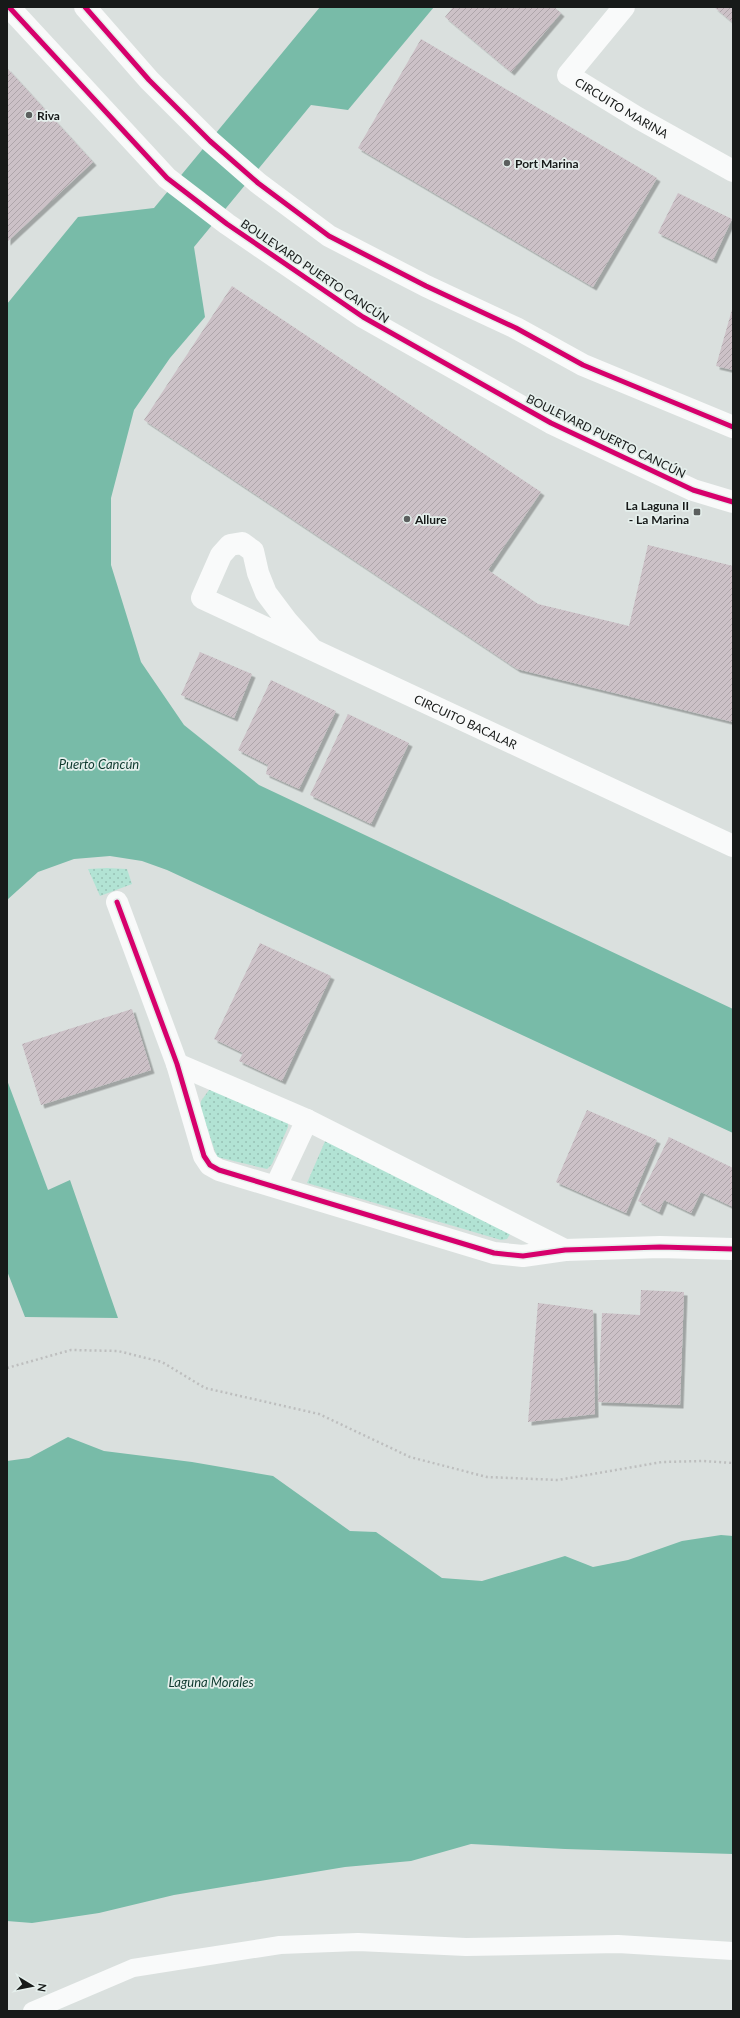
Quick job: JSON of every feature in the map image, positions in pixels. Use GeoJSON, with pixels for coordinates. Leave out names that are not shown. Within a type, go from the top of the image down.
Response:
{"type":"FeatureCollection","features":[{"type":"Feature","properties":{"kind":"street","name":"BOULEVARD PUERTO CANCÚN"},"geometry":{"type":"LineString","coordinates":[[9,7],[167,178],[227,224],[363,317],[552,423],[693,490],[733,502]]}},
{"type":"Feature","properties":{"kind":"street"},"geometry":{"type":"LineString","coordinates":[[85,7],[149,80],[210,141],[258,183],[329,236],[419,282],[516,328],[583,365],[733,427]]}},
{"type":"Feature","properties":{"kind":"street","name":"CIRCUITO MARINA"},"geometry":{"type":"LineString","coordinates":[[624,7],[568,76],[638,118],[733,171]]}},
{"type":"Feature","properties":{"kind":"street","name":"CIRCUITO BACALAR"},"geometry":{"type":"LineString","coordinates":[[312,649],[287,621],[266,593],[258,573],[253,552],[242,543],[230,545],[221,555],[202,598],[697,828],[733,827]]}},
{"type":"Feature","properties":{"kind":"street"},"geometry":{"type":"LineString","coordinates":[[697,828],[733,846]]}},
{"type":"Feature","properties":{"kind":"street"},"geometry":{"type":"LineString","coordinates":[[117,902],[177,1064],[204,1156],[210,1165],[219,1170],[494,1253],[523,1256],[565,1250],[660,1247],[733,1249]]}},
{"type":"Feature","properties":{"kind":"street"},"geometry":{"type":"LineString","coordinates":[[177,1064],[307,1120],[565,1250]]}},
{"type":"Feature","properties":{"kind":"street"},"geometry":{"type":"LineString","coordinates":[[276,1186],[307,1120]]}},
{"type":"Feature","properties":{"kind":"lane"},"geometry":{"type":"LineString","coordinates":[[32,2011],[133,1968],[280,1945],[358,1942],[466,1947],[618,1944],[733,1951]]}},
{"type":"Feature","properties":{"kind":"path"},"geometry":{"type":"LineString","coordinates":[[7,1368],[71,1350],[118,1352],[162,1362],[205,1388],[319,1414],[410,1457],[487,1477],[558,1480],[662,1462],[703,1461],[733,1463]]}},
{"type":"Feature","properties":{"kind":"shaded area"},"geometry":{"type":"Polygon","coordinates":[[[88,869],[127,869],[132,884],[100,896],[88,869]]]}},
{"type":"Feature","properties":{"kind":"shaded area"},"geometry":{"type":"Polygon","coordinates":[[[215,1089],[288,1121],[288,1127],[272,1164],[267,1169],[217,1157],[200,1107],[201,1101],[209,1090],[215,1089]]]}},
{"type":"Feature","properties":{"kind":"shaded area"},"geometry":{"type":"Polygon","coordinates":[[[326,1139],[510,1234],[507,1239],[501,1240],[307,1183],[326,1139]]]}},
{"type":"Feature","properties":{"kind":"water","name":"Puerto Cancún"},"geometry":{"type":"Polygon","coordinates":[[[320,7],[434,7],[348,110],[311,105],[194,247],[205,317],[170,358],[134,410],[111,498],[111,565],[141,662],[184,725],[259,785],[733,1009],[733,1133],[167,870],[142,861],[110,856],[74,859],[38,872],[7,900],[7,304],[78,217],[154,208],[320,7]]]}},
{"type":"Feature","properties":{"kind":"water"},"geometry":{"type":"Polygon","coordinates":[[[7,1080],[48,1190],[70,1180],[118,1318],[25,1317],[7,1271],[7,1080]]]}},
{"type":"Feature","properties":{"kind":"water","name":"Laguna Morales"},"geometry":{"type":"Polygon","coordinates":[[[68,1437],[104,1451],[192,1462],[273,1476],[350,1531],[376,1532],[442,1578],[482,1581],[565,1556],[593,1567],[628,1560],[682,1541],[721,1535],[733,1536],[733,1854],[565,1849],[471,1844],[411,1861],[345,1867],[174,1895],[99,1913],[32,1923],[7,1921],[7,1461],[29,1458],[68,1437]]]}},
{"type":"Feature","properties":{"kind":"building"},"geometry":{"type":"Polygon","coordinates":[[[453,7],[554,7],[561,13],[511,72],[445,17],[453,7]]]}},
{"type":"Feature","properties":{"kind":"building"},"geometry":{"type":"Polygon","coordinates":[[[714,7],[733,7],[733,23],[714,7]]]}},
{"type":"Feature","properties":{"kind":"building","name":"Port Marina"},"geometry":{"type":"Polygon","coordinates":[[[421,39],[657,178],[593,287],[358,148],[421,39]]]}},
{"type":"Feature","properties":{"kind":"building","name":"Riva"},"geometry":{"type":"Polygon","coordinates":[[[7,68],[93,162],[7,242],[7,68]]]}},
{"type":"Feature","properties":{"kind":"building"},"geometry":{"type":"Polygon","coordinates":[[[678,193],[732,219],[713,260],[658,233],[678,193]]]}},
{"type":"Feature","properties":{"kind":"building","name":"Allure"},"geometry":{"type":"Polygon","coordinates":[[[232,286],[541,492],[488,570],[538,604],[629,626],[648,545],[733,566],[733,722],[517,669],[144,420],[232,286]]]}},
{"type":"Feature","properties":{"kind":"building"},"geometry":{"type":"Polygon","coordinates":[[[733,306],[733,370],[716,366],[733,306]]]}},
{"type":"Feature","properties":{"kind":"building"},"geometry":{"type":"Polygon","coordinates":[[[200,652],[252,674],[234,718],[181,695],[200,652]]]}},
{"type":"Feature","properties":{"kind":"building"},"geometry":{"type":"Polygon","coordinates":[[[271,680],[336,711],[299,789],[266,774],[268,765],[238,750],[271,680]]]}},
{"type":"Feature","properties":{"kind":"building"},"geometry":{"type":"Polygon","coordinates":[[[348,714],[409,743],[371,824],[310,795],[348,714]]]}},
{"type":"Feature","properties":{"kind":"building"},"geometry":{"type":"Polygon","coordinates":[[[260,943],[331,976],[282,1081],[239,1061],[243,1053],[214,1039],[260,943]]]}},
{"type":"Feature","properties":{"kind":"building"},"geometry":{"type":"Polygon","coordinates":[[[132,1009],[151,1070],[41,1105],[22,1044],[132,1009]]]}},
{"type":"Feature","properties":{"kind":"building"},"geometry":{"type":"Polygon","coordinates":[[[587,1110],[657,1140],[626,1213],[556,1182],[587,1110]]]}},
{"type":"Feature","properties":{"kind":"building"},"geometry":{"type":"Polygon","coordinates":[[[669,1137],[733,1168],[733,1207],[701,1192],[691,1213],[664,1200],[659,1212],[638,1201],[669,1137]]]}},
{"type":"Feature","properties":{"kind":"building"},"geometry":{"type":"Polygon","coordinates":[[[641,1290],[684,1292],[680,1405],[598,1402],[602,1313],[640,1315],[641,1290]]]}},
{"type":"Feature","properties":{"kind":"building"},"geometry":{"type":"Polygon","coordinates":[[[538,1303],[593,1310],[595,1414],[528,1422],[538,1303]]]}},
{"type":"Feature","properties":{"kind":"cycle path"},"geometry":{"type":"LineString","coordinates":[[9,7],[167,178],[227,224],[363,317],[551,423],[693,490],[733,502]]}},
{"type":"Feature","properties":{"kind":"cycle path"},"geometry":{"type":"LineString","coordinates":[[85,7],[149,80],[210,141],[258,183],[329,236],[426,286],[516,328],[583,365],[733,427]]}},
{"type":"Feature","properties":{"kind":"cycle path"},"geometry":{"type":"LineString","coordinates":[[117,902],[177,1064],[204,1156],[210,1165],[219,1170],[494,1253],[523,1256],[565,1250],[660,1247],[733,1249]]}},
{"type":"Feature","properties":{"kind":"place","name":"Riva"},"geometry":{"type":"Point","coordinates":[29,115]}},
{"type":"Feature","properties":{"kind":"place","name":"Port Marina"},"geometry":{"type":"Point","coordinates":[507,163]}},
{"type":"Feature","properties":{"kind":"place","name":"La Laguna II - La Marina"},"geometry":{"type":"Point","coordinates":[697,512]}},
{"type":"Feature","properties":{"kind":"place","name":"Allure"},"geometry":{"type":"Point","coordinates":[407,519]}}]}
